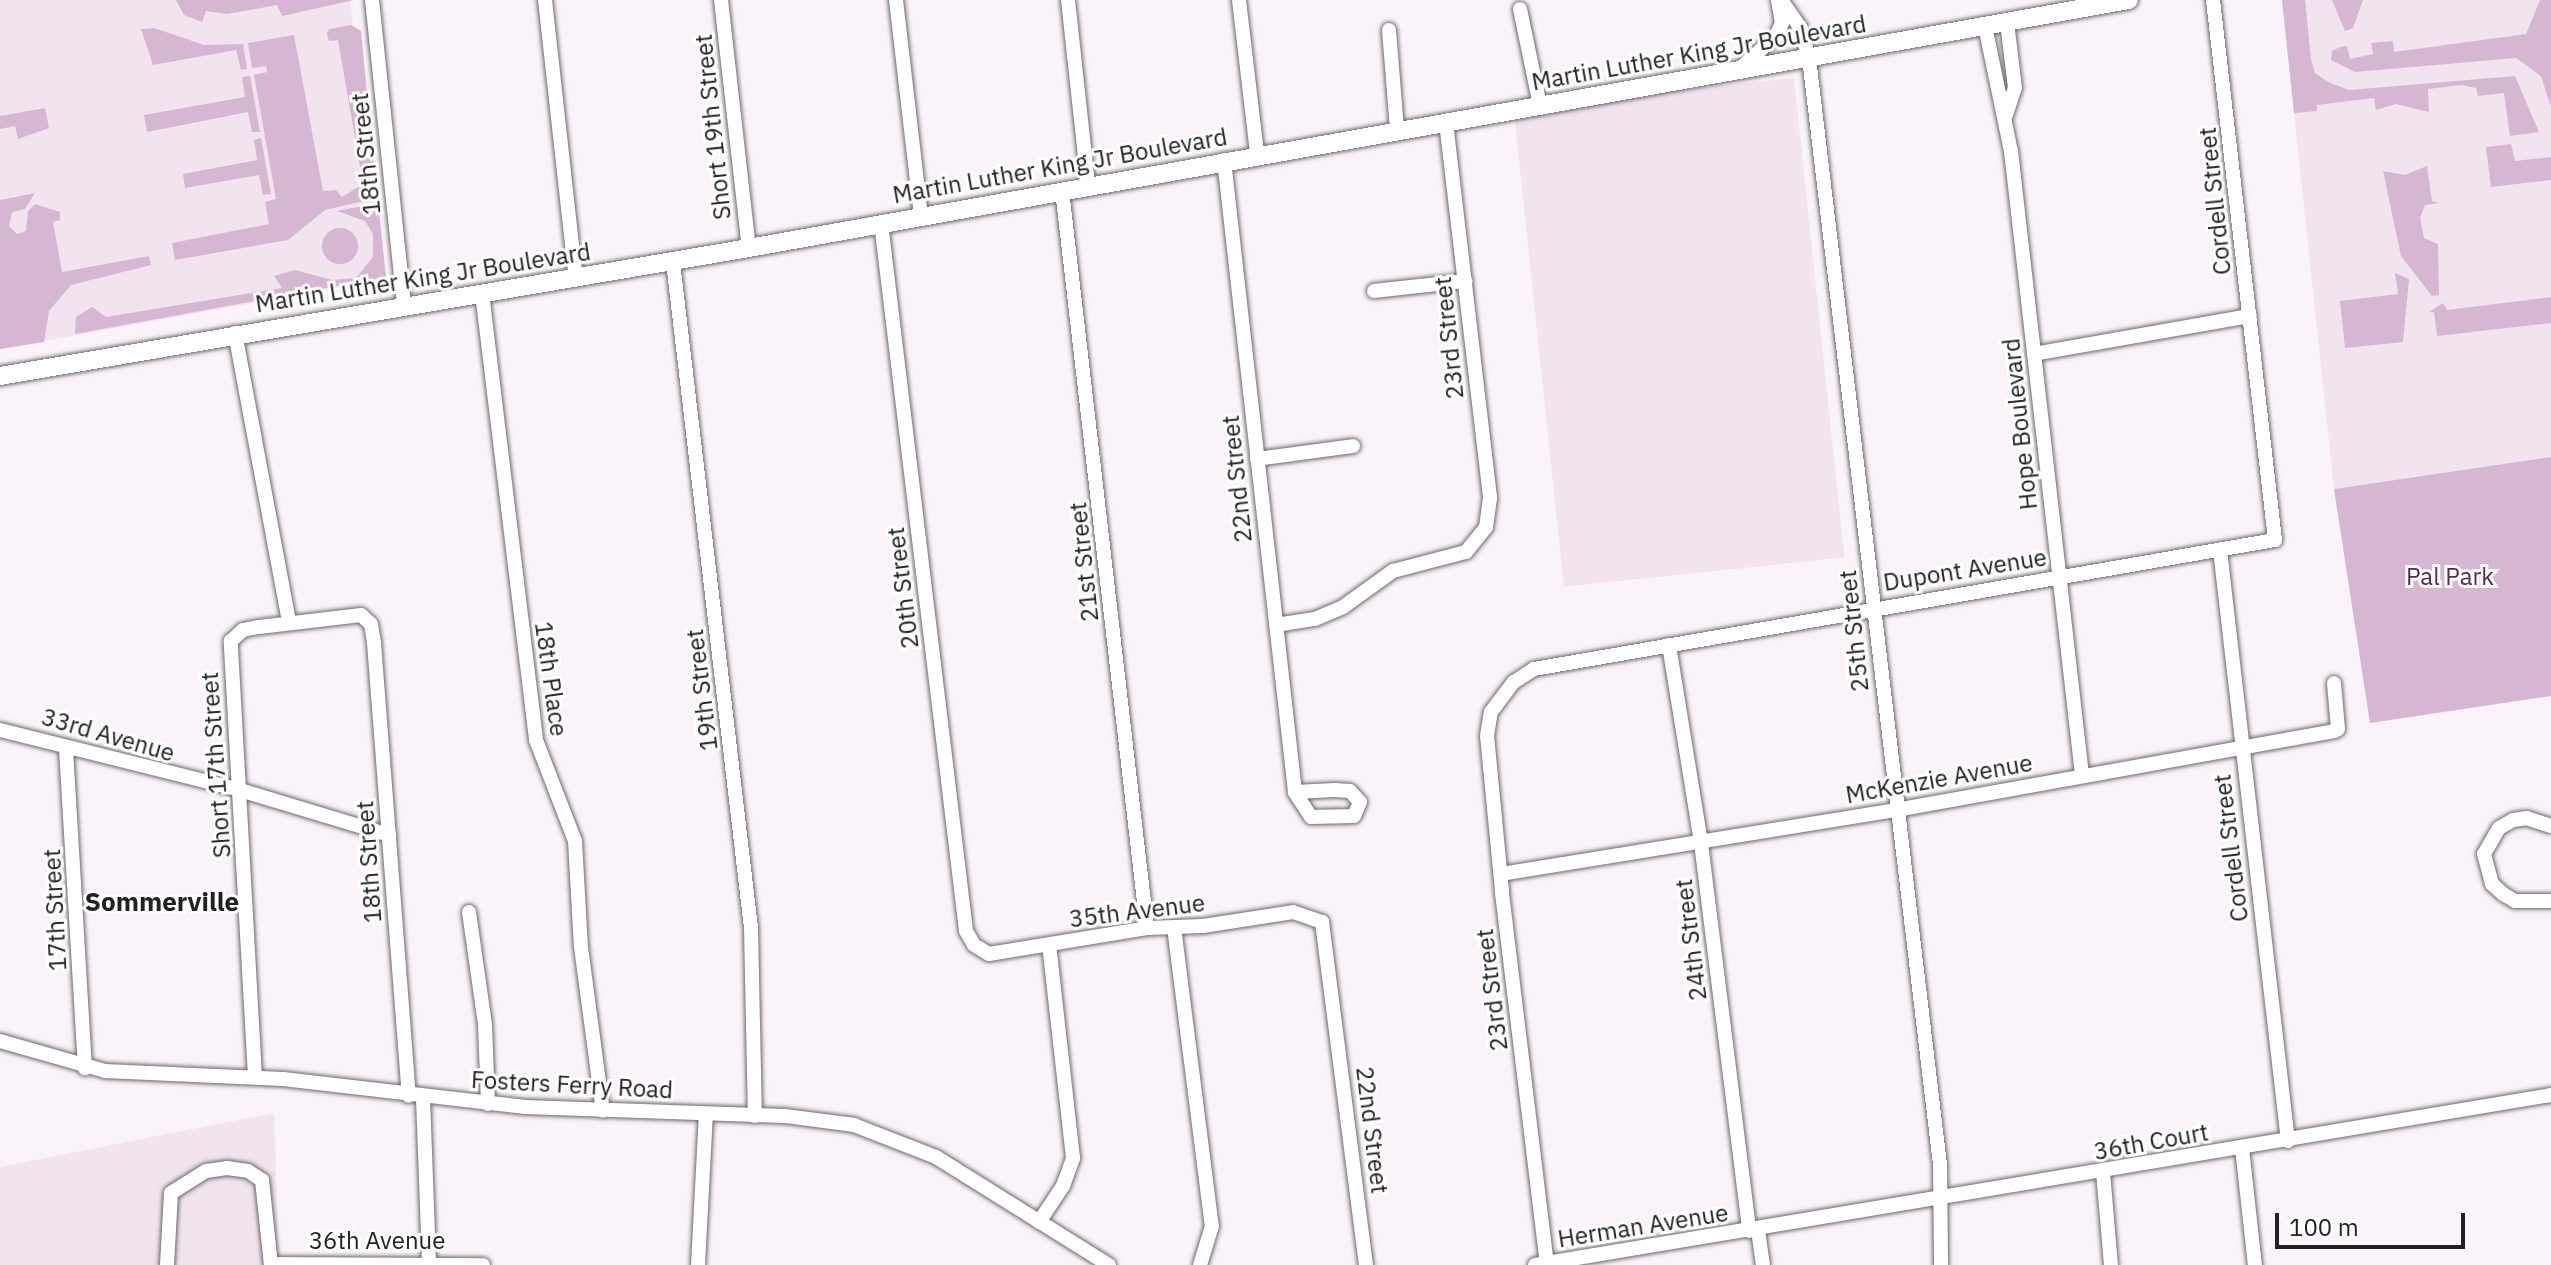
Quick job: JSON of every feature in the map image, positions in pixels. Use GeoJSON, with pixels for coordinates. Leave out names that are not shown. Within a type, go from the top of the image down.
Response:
{"type":"FeatureCollection","features":[{"type":"Feature","properties":{"kind":"main road","name":"Martin Luther King Jr Boulevard"},"geometry":{"type":"LineString","coordinates":[[0,376],[404,303],[673,262],[1257,154],[2129,0]]}},
{"type":"Feature","properties":{"kind":"street"},"geometry":{"type":"LineString","coordinates":[[545,0],[576,279]]}},
{"type":"Feature","properties":{"kind":"street","name":"Short 19th Street"},"geometry":{"type":"LineString","coordinates":[[721,0],[749,248]]}},
{"type":"Feature","properties":{"kind":"street"},"geometry":{"type":"LineString","coordinates":[[896,0],[921,215]]}},
{"type":"Feature","properties":{"kind":"street"},"geometry":{"type":"LineString","coordinates":[[1068,0],[1088,185]]}},
{"type":"Feature","properties":{"kind":"street"},"geometry":{"type":"LineString","coordinates":[[1239,0],[1257,154]]}},
{"type":"Feature","properties":{"kind":"street"},"geometry":{"type":"LineString","coordinates":[[1736,71],[1776,36],[1782,23],[1779,0]]}},
{"type":"Feature","properties":{"kind":"street","name":"25th Street"},"geometry":{"type":"LineString","coordinates":[[1779,0],[1801,29],[1809,58],[1940,1164],[1941,1265]]}},
{"type":"Feature","properties":{"kind":"street","name":"Cordell Street"},"geometry":{"type":"LineString","coordinates":[[2213,0],[2275,540]]}},
{"type":"Feature","properties":{"kind":"street","name":"18th Street"},"geometry":{"type":"LineString","coordinates":[[372,5],[404,303]]}},
{"type":"Feature","properties":{"kind":"street"},"geometry":{"type":"LineString","coordinates":[[1520,9],[1540,106]]}},
{"type":"Feature","properties":{"kind":"street","name":"Hope Boulevard"},"geometry":{"type":"LineString","coordinates":[[2006,115],[2015,88],[2007,22]]}},
{"type":"Feature","properties":{"kind":"street","name":"Hope Boulevard"},"geometry":{"type":"LineString","coordinates":[[1985,26],[2006,115],[2082,775]]}},
{"type":"Feature","properties":{"kind":"street"},"geometry":{"type":"LineString","coordinates":[[1389,30],[1397,129]]}},
{"type":"Feature","properties":{"kind":"street","name":"23rd Street"},"geometry":{"type":"LineString","coordinates":[[1276,625],[1330,614],[1393,571],[1452,558],[1474,545],[1486,527],[1490,497],[1446,122]]}},
{"type":"Feature","properties":{"kind":"street","name":"22nd Street"},"geometry":{"type":"LineString","coordinates":[[1224,160],[1295,792]]}},
{"type":"Feature","properties":{"kind":"street","name":"21st Street"},"geometry":{"type":"LineString","coordinates":[[1062,190],[1147,928]]}},
{"type":"Feature","properties":{"kind":"street","name":"20th Street"},"geometry":{"type":"LineString","coordinates":[[881,223],[964,915],[974,945]]}},
{"type":"Feature","properties":{"kind":"street","name":"19th Street"},"geometry":{"type":"LineString","coordinates":[[673,262],[751,928],[755,1116]]}},
{"type":"Feature","properties":{"kind":"street"},"geometry":{"type":"LineString","coordinates":[[1374,291],[1465,281]]}},
{"type":"Feature","properties":{"kind":"street","name":"18th Place"},"geometry":{"type":"LineString","coordinates":[[482,293],[536,740],[575,841],[581,947],[603,1111]]}},
{"type":"Feature","properties":{"kind":"street"},"geometry":{"type":"LineString","coordinates":[[2034,354],[2250,316]]}},
{"type":"Feature","properties":{"kind":"street"},"geometry":{"type":"LineString","coordinates":[[235,333],[289,622]]}},
{"type":"Feature","properties":{"kind":"street"},"geometry":{"type":"LineString","coordinates":[[1257,459],[1353,446]]}},
{"type":"Feature","properties":{"kind":"street","name":"Dupont Avenue"},"geometry":{"type":"LineString","coordinates":[[1491,712],[1514,682],[1534,669],[1874,607],[2275,540]]}},
{"type":"Feature","properties":{"kind":"street","name":"Cordell Street"},"geometry":{"type":"LineString","coordinates":[[2220,550],[2288,1141]]}},
{"type":"Feature","properties":{"kind":"street","name":"18th Street"},"geometry":{"type":"LineString","coordinates":[[289,622],[347,614],[371,624],[416,1097],[428,1263]]}},
{"type":"Feature","properties":{"kind":"street","name":"Short 17th Street"},"geometry":{"type":"LineString","coordinates":[[255,1077],[231,641],[243,630],[289,622]]}},
{"type":"Feature","properties":{"kind":"street","name":"24th Street"},"geometry":{"type":"LineString","coordinates":[[1669,645],[1701,843],[1753,1231],[1763,1265]]}},
{"type":"Feature","properties":{"kind":"street","name":"McKenzie Avenue"},"geometry":{"type":"LineString","coordinates":[[1501,874],[1896,810],[2338,729],[2334,683]]}},
{"type":"Feature","properties":{"kind":"street","name":"23rd Street"},"geometry":{"type":"LineString","coordinates":[[1491,712],[1487,736],[1543,1264]]}},
{"type":"Feature","properties":{"kind":"street","name":"33rd Avenue"},"geometry":{"type":"LineString","coordinates":[[0,730],[66,749],[240,790],[389,835]]}},
{"type":"Feature","properties":{"kind":"street","name":"17th Street"},"geometry":{"type":"LineString","coordinates":[[66,749],[85,1068]]}},
{"type":"Feature","properties":{"kind":"street"},"geometry":{"type":"LineString","coordinates":[[2551,826],[2513,820],[2499,828],[2484,854],[2492,884],[2503,894],[2515,901],[2551,901]]}},
{"type":"Feature","properties":{"kind":"street"},"geometry":{"type":"LineString","coordinates":[[469,912],[485,1025],[488,1104]]}},
{"type":"Feature","properties":{"kind":"street","name":"22nd Street"},"geometry":{"type":"LineString","coordinates":[[1309,913],[1322,922],[1327,937],[1366,1265]]}},
{"type":"Feature","properties":{"kind":"street","name":"35th Avenue"},"geometry":{"type":"LineString","coordinates":[[974,945],[989,954],[1147,928],[1309,913]]}},
{"type":"Feature","properties":{"kind":"street"},"geometry":{"type":"LineString","coordinates":[[1174,927],[1212,1226],[1200,1265]]}},
{"type":"Feature","properties":{"kind":"street"},"geometry":{"type":"LineString","coordinates":[[1039,1222],[1063,1186],[1073,1158],[1049,945]]}},
{"type":"Feature","properties":{"kind":"street","name":"Fosters Ferry Road"},"geometry":{"type":"LineString","coordinates":[[0,1041],[85,1068],[255,1077],[488,1104],[835,1121],[895,1137],[1109,1265]]}},
{"type":"Feature","properties":{"kind":"street","name":"36th Court"},"geometry":{"type":"LineString","coordinates":[[1753,1231],[2551,1095]]}},
{"type":"Feature","properties":{"kind":"street"},"geometry":{"type":"LineString","coordinates":[[698,1265],[706,1114]]}},
{"type":"Feature","properties":{"kind":"street"},"geometry":{"type":"LineString","coordinates":[[2242,1148],[2255,1265]]}},
{"type":"Feature","properties":{"kind":"street"},"geometry":{"type":"LineString","coordinates":[[167,1265],[171,1193],[206,1171],[227,1168],[248,1171],[262,1180],[271,1264]]}},
{"type":"Feature","properties":{"kind":"street"},"geometry":{"type":"LineString","coordinates":[[2103,1172],[2111,1265]]}},
{"type":"Feature","properties":{"kind":"street","name":"Herman Avenue"},"geometry":{"type":"LineString","coordinates":[[1543,1264],[1753,1231]]}},
{"type":"Feature","properties":{"kind":"street","name":"36th Avenue"},"geometry":{"type":"LineString","coordinates":[[271,1264],[483,1265]]}},
{"type":"Feature","properties":{"kind":"shaded area"},"geometry":{"type":"Polygon","coordinates":[[[0,0],[350,0],[353,25],[361,31],[386,279],[0,349],[0,0]]]}},
{"type":"Feature","properties":{"kind":"shaded area"},"geometry":{"type":"Polygon","coordinates":[[[2282,0],[2551,0],[2551,457],[2334,489],[2282,0]]]}},
{"type":"Feature","properties":{"kind":"shaded area"},"geometry":{"type":"Polygon","coordinates":[[[1794,78],[1844,557],[1564,587],[1514,107],[1794,78]]]}},
{"type":"Feature","properties":{"kind":"shaded area"},"geometry":{"type":"Polygon","coordinates":[[[274,1113],[279,1265],[0,1265],[0,1167],[274,1113]]]}},
{"type":"Feature","properties":{"kind":"green space"},"geometry":{"type":"Polygon","coordinates":[[[176,0],[354,0],[282,16],[277,5],[227,14],[206,11],[202,22],[184,15],[176,0]]]}},
{"type":"Feature","properties":{"kind":"green space"},"geometry":{"type":"Polygon","coordinates":[[[2282,0],[2305,0],[2311,59],[2315,73],[2328,82],[2349,90],[2515,76],[2539,132],[2510,136],[2504,93],[2478,96],[2476,88],[2461,85],[2428,89],[2429,112],[2396,104],[2376,110],[2374,98],[2317,105],[2317,111],[2294,113],[2282,0]]]}},
{"type":"Feature","properties":{"kind":"green space"},"geometry":{"type":"Polygon","coordinates":[[[2332,0],[2363,0],[2353,28],[2345,31],[2332,0]]]}},
{"type":"Feature","properties":{"kind":"green space"},"geometry":{"type":"Polygon","coordinates":[[[2540,0],[2551,0],[2551,107],[2541,76],[2516,58],[2355,72],[2331,60],[2332,51],[2347,46],[2350,59],[2373,54],[2371,43],[2393,41],[2394,52],[2526,34],[2540,0]]]}},
{"type":"Feature","properties":{"kind":"green space"},"geometry":{"type":"Polygon","coordinates":[[[351,25],[361,31],[377,198],[325,210],[288,240],[175,260],[172,243],[269,224],[265,202],[276,199],[254,75],[267,72],[266,66],[252,68],[248,43],[294,35],[323,191],[336,190],[342,197],[363,184],[338,40],[329,41],[327,34],[329,29],[351,25]]]}},
{"type":"Feature","properties":{"kind":"green space"},"geometry":{"type":"Polygon","coordinates":[[[154,28],[204,45],[243,44],[247,69],[241,70],[236,50],[153,65],[141,29],[154,28]]]}},
{"type":"Feature","properties":{"kind":"green space"},"geometry":{"type":"Polygon","coordinates":[[[250,76],[260,132],[252,132],[248,112],[147,132],[144,115],[245,97],[242,77],[250,76]]]}},
{"type":"Feature","properties":{"kind":"green space"},"geometry":{"type":"Polygon","coordinates":[[[45,108],[49,128],[18,139],[15,126],[0,129],[0,116],[45,108]]]}},
{"type":"Feature","properties":{"kind":"green space"},"geometry":{"type":"Polygon","coordinates":[[[261,138],[271,194],[263,195],[259,175],[185,188],[183,174],[257,160],[254,140],[261,138]]]}},
{"type":"Feature","properties":{"kind":"green space"},"geometry":{"type":"Polygon","coordinates":[[[2511,144],[2515,161],[2551,157],[2551,180],[2491,187],[2486,147],[2511,144]]]}},
{"type":"Feature","properties":{"kind":"green space"},"geometry":{"type":"Polygon","coordinates":[[[2427,166],[2432,201],[2439,203],[2425,205],[2420,218],[2424,238],[2438,244],[2439,295],[2432,296],[2401,256],[2383,171],[2405,175],[2427,166]]]}},
{"type":"Feature","properties":{"kind":"green space"},"geometry":{"type":"Polygon","coordinates":[[[35,193],[25,209],[12,212],[9,226],[17,234],[26,231],[28,211],[35,204],[60,212],[60,220],[53,222],[62,272],[149,256],[151,265],[71,285],[49,311],[44,342],[0,349],[0,200],[35,193]]]}},
{"type":"Feature","properties":{"kind":"green space"},"geometry":{"type":"Polygon","coordinates":[[[378,203],[386,277],[75,334],[76,317],[92,307],[106,317],[282,288],[274,276],[295,270],[332,280],[356,278],[373,257],[373,234],[365,221],[337,211],[378,203]]]}},
{"type":"Feature","properties":{"kind":"green space"},"geometry":{"type":"Polygon","coordinates":[[[340,228],[353,233],[358,246],[353,259],[340,264],[327,259],[322,246],[327,233],[340,228]]]}},
{"type":"Feature","properties":{"kind":"green space"},"geometry":{"type":"Polygon","coordinates":[[[2395,273],[2409,279],[2403,342],[2345,348],[2340,301],[2398,294],[2395,273]]]}},
{"type":"Feature","properties":{"kind":"green space"},"geometry":{"type":"Polygon","coordinates":[[[2551,297],[2551,323],[2437,336],[2434,312],[2429,312],[2443,303],[2447,310],[2551,297]]]}},
{"type":"Feature","properties":{"kind":"green space","name":"Pal Park"},"geometry":{"type":"Polygon","coordinates":[[[2551,457],[2551,696],[2370,723],[2334,489],[2551,457]]]}},
{"type":"Feature","properties":{"kind":"district","name":"Sommerville"},"geometry":{"type":"Point","coordinates":[162,902]}}]}
